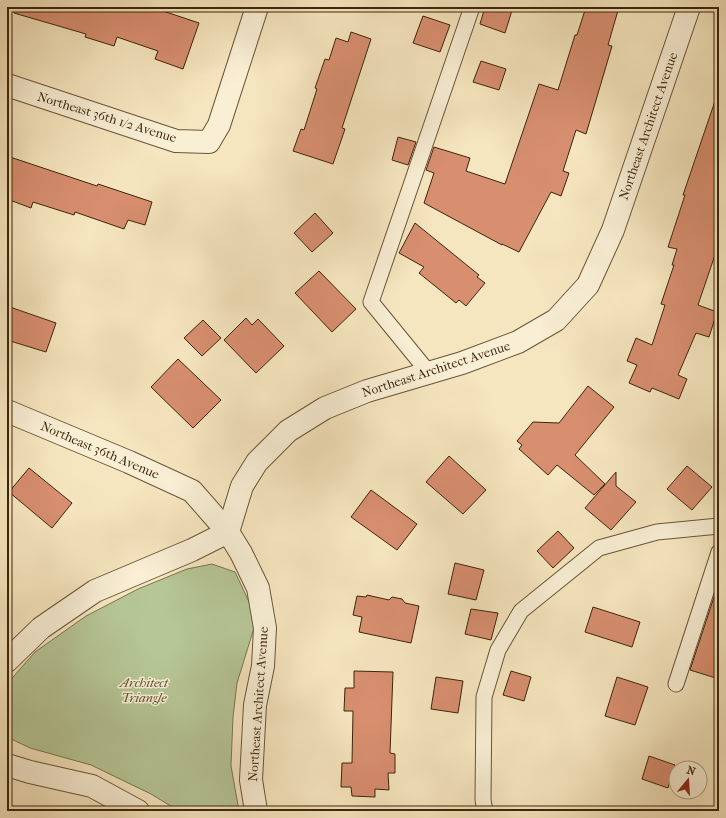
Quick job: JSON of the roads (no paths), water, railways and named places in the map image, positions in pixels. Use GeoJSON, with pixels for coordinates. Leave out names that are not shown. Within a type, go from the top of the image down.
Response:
{"type":"FeatureCollection","features":[{"type":"Feature","properties":{"kind":"street","name":"Northeast 36th 1/2 Avenue"},"geometry":{"type":"LineString","coordinates":[[7,86],[176,141],[209,142],[221,118],[257,7]]}},
{"type":"Feature","properties":{"kind":"street","name":"Northeast Architect Avenue"},"geometry":{"type":"LineString","coordinates":[[256,811],[251,780],[255,705],[262,666],[265,628],[258,588],[241,553],[228,532],[242,486],[257,462],[288,431],[325,408],[368,391],[429,374],[518,342],[556,320],[588,285],[613,230],[689,7]]}},
{"type":"Feature","properties":{"kind":"street","name":"Northeast 36th Avenue"},"geometry":{"type":"LineString","coordinates":[[7,411],[129,462],[192,491],[228,532]]}},
{"type":"Feature","properties":{"kind":"street"},"geometry":{"type":"LineString","coordinates":[[7,661],[41,628],[95,591],[192,550],[228,532]]}},
{"type":"Feature","properties":{"kind":"street"},"geometry":{"type":"LineString","coordinates":[[7,764],[30,772],[92,786],[138,811]]}},
{"type":"Feature","properties":{"kind":"lane"},"geometry":{"type":"LineString","coordinates":[[429,374],[371,302],[472,7]]}},
{"type":"Feature","properties":{"kind":"lane"},"geometry":{"type":"LineString","coordinates":[[485,811],[483,800],[484,697],[498,650],[521,611],[599,548],[656,532],[719,526]]}},
{"type":"Feature","properties":{"kind":"lane"},"geometry":{"type":"LineString","coordinates":[[676,684],[719,552]]}},
{"type":"Feature","properties":{"kind":"park label","name":"Architect Triangle"},"geometry":{"type":"Point","coordinates":[144,690]}}]}
